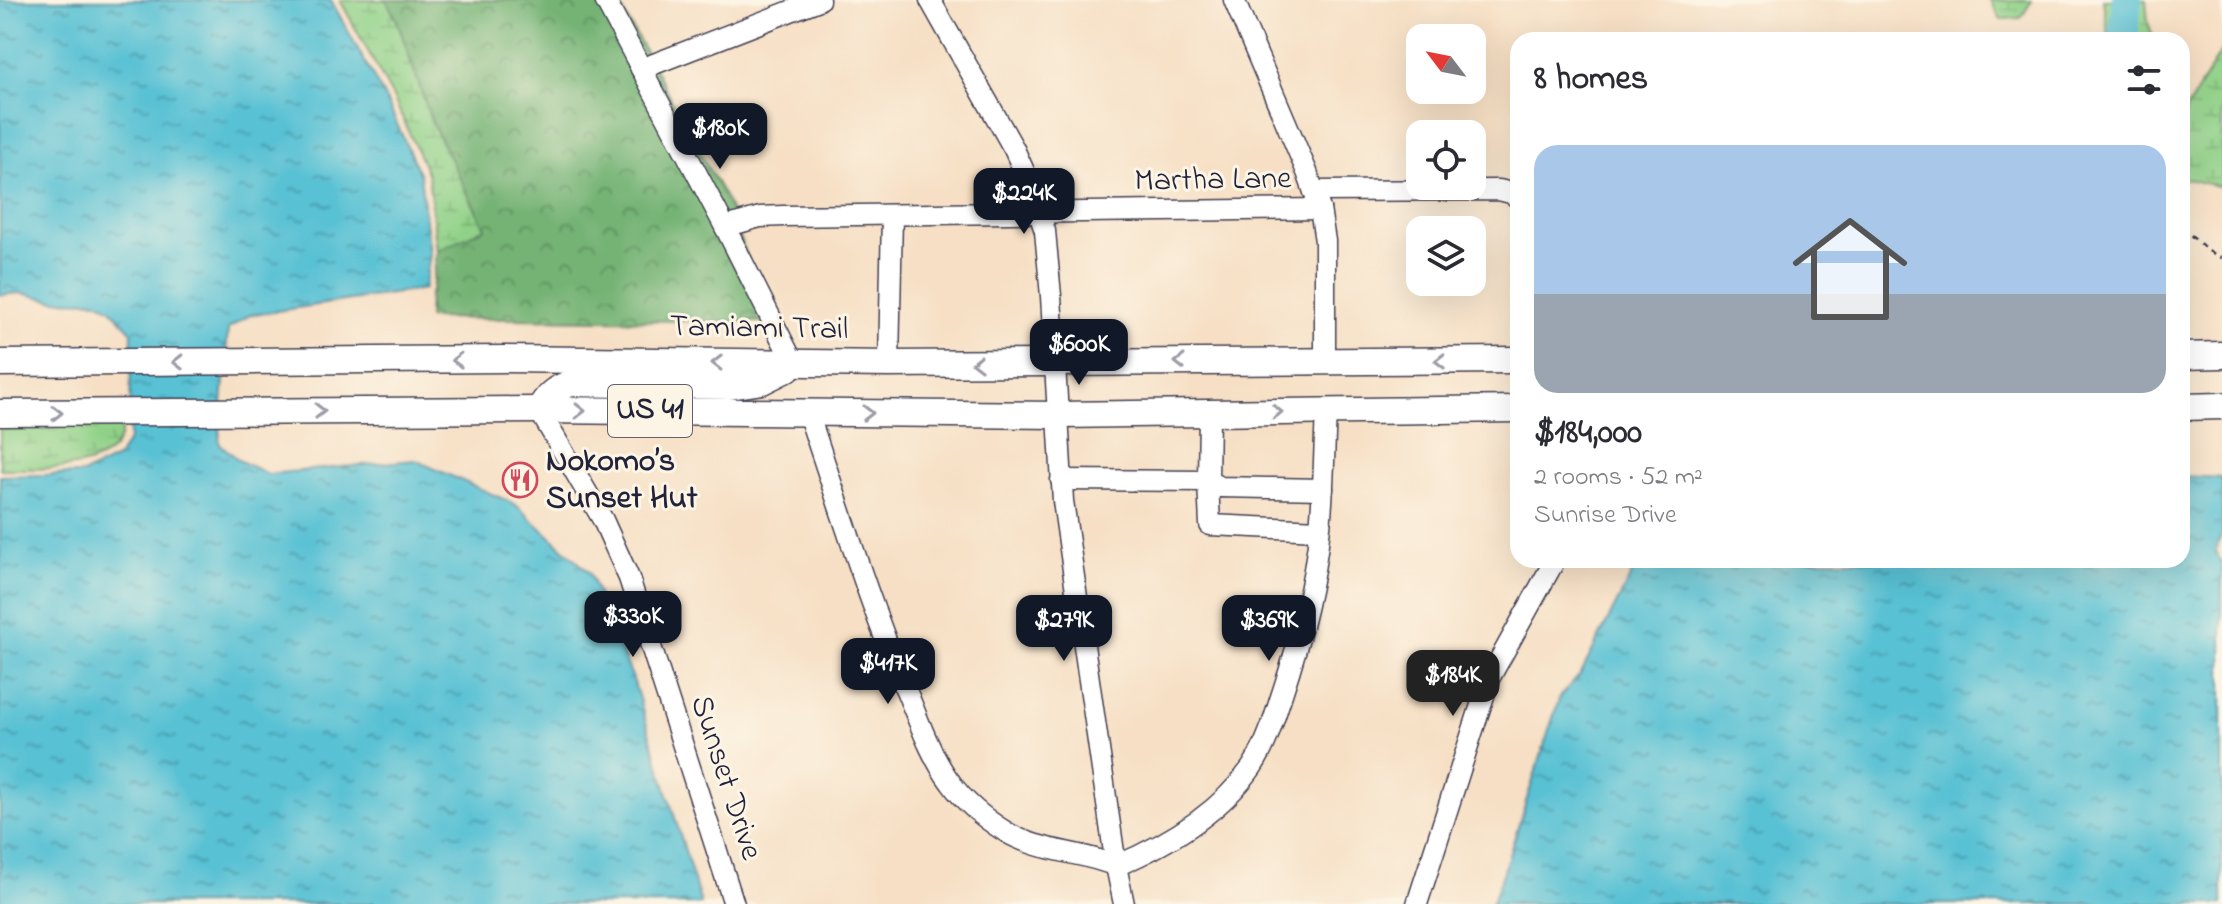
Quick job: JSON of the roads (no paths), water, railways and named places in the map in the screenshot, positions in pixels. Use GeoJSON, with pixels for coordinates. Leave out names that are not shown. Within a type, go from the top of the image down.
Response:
{"type":"FeatureCollection","features":[{"type":"Feature","properties":{"kind":"main road"},"geometry":{"type":"LineString","coordinates":[[2190,356],[2222,355]]}},
{"type":"Feature","properties":{"kind":"main road","name":"Tamiami Trail"},"geometry":{"type":"LineString","coordinates":[[0,363],[506,359],[794,364],[1510,360]]}},
{"type":"Feature","properties":{"kind":"main road"},"geometry":{"type":"LineString","coordinates":[[539,410],[548,395],[571,383],[730,386],[762,381],[794,364]]}},
{"type":"Feature","properties":{"kind":"main road"},"geometry":{"type":"LineString","coordinates":[[2190,407],[2222,406]]}},
{"type":"Feature","properties":{"kind":"main road","name":"US 41"},"geometry":{"type":"LineString","coordinates":[[0,413],[539,410],[1059,415],[1510,409]]}},
{"type":"Feature","properties":{"kind":"street"},"geometry":{"type":"LineString","coordinates":[[605,0],[794,364]]}},
{"type":"Feature","properties":{"kind":"street"},"geometry":{"type":"LineString","coordinates":[[641,69],[819,0]]}},
{"type":"Feature","properties":{"kind":"street"},"geometry":{"type":"LineString","coordinates":[[930,0],[1014,149],[1040,213],[1048,250],[1061,480],[1073,580],[1124,904]]}},
{"type":"Feature","properties":{"kind":"street"},"geometry":{"type":"LineString","coordinates":[[1234,0],[1317,200],[1325,241],[1325,362]]}},
{"type":"Feature","properties":{"kind":"street","name":"Martha Lane"},"geometry":{"type":"LineString","coordinates":[[725,227],[760,217],[1040,213],[1499,190],[1510,193]]}},
{"type":"Feature","properties":{"kind":"street"},"geometry":{"type":"LineString","coordinates":[[889,364],[892,215]]}},
{"type":"Feature","properties":{"kind":"street","name":"Sunset Drive"},"geometry":{"type":"LineString","coordinates":[[539,410],[603,520],[629,578],[734,904]]}},
{"type":"Feature","properties":{"kind":"street"},"geometry":{"type":"LineString","coordinates":[[808,413],[888,650],[949,781],[962,798],[979,812],[1023,841],[1116,866],[1145,853],[1195,823],[1217,805],[1253,765],[1275,715],[1295,653],[1310,589],[1323,489],[1326,412]]}},
{"type":"Feature","properties":{"kind":"street"},"geometry":{"type":"LineString","coordinates":[[1209,413],[1210,525],[1319,530]]}},
{"type":"Feature","properties":{"kind":"street"},"geometry":{"type":"LineString","coordinates":[[1061,480],[1208,481],[1220,487],[1323,489]]}},
{"type":"Feature","properties":{"kind":"street"},"geometry":{"type":"LineString","coordinates":[[1417,904],[1490,677],[1551,568]]}},
{"type":"Feature","properties":{"kind":"water"},"geometry":{"type":"Polygon","coordinates":[[[0,0],[331,0],[387,102],[420,175],[430,254],[424,289],[250,315],[228,329],[219,443],[240,461],[268,474],[415,460],[515,504],[589,572],[633,679],[701,904],[0,904],[0,476],[83,474],[117,458],[129,440],[132,332],[111,309],[98,301],[52,300],[22,293],[0,295],[0,0]]]}},
{"type":"Feature","properties":{"kind":"water"},"geometry":{"type":"Polygon","coordinates":[[[2190,476],[2222,478],[2222,533],[2215,551],[2222,564],[2222,904],[1491,904],[1560,696],[1580,675],[1635,568],[2190,568],[2190,476]]]}},
{"type":"Feature","properties":{"kind":"waterway"},"geometry":{"type":"LineString","coordinates":[[2124,32],[2127,0]]}},
{"type":"Feature","properties":{"kind":"place","name":"Nokomo’s Sunset Hut"},"geometry":{"type":"Point","coordinates":[520,480]}}]}
